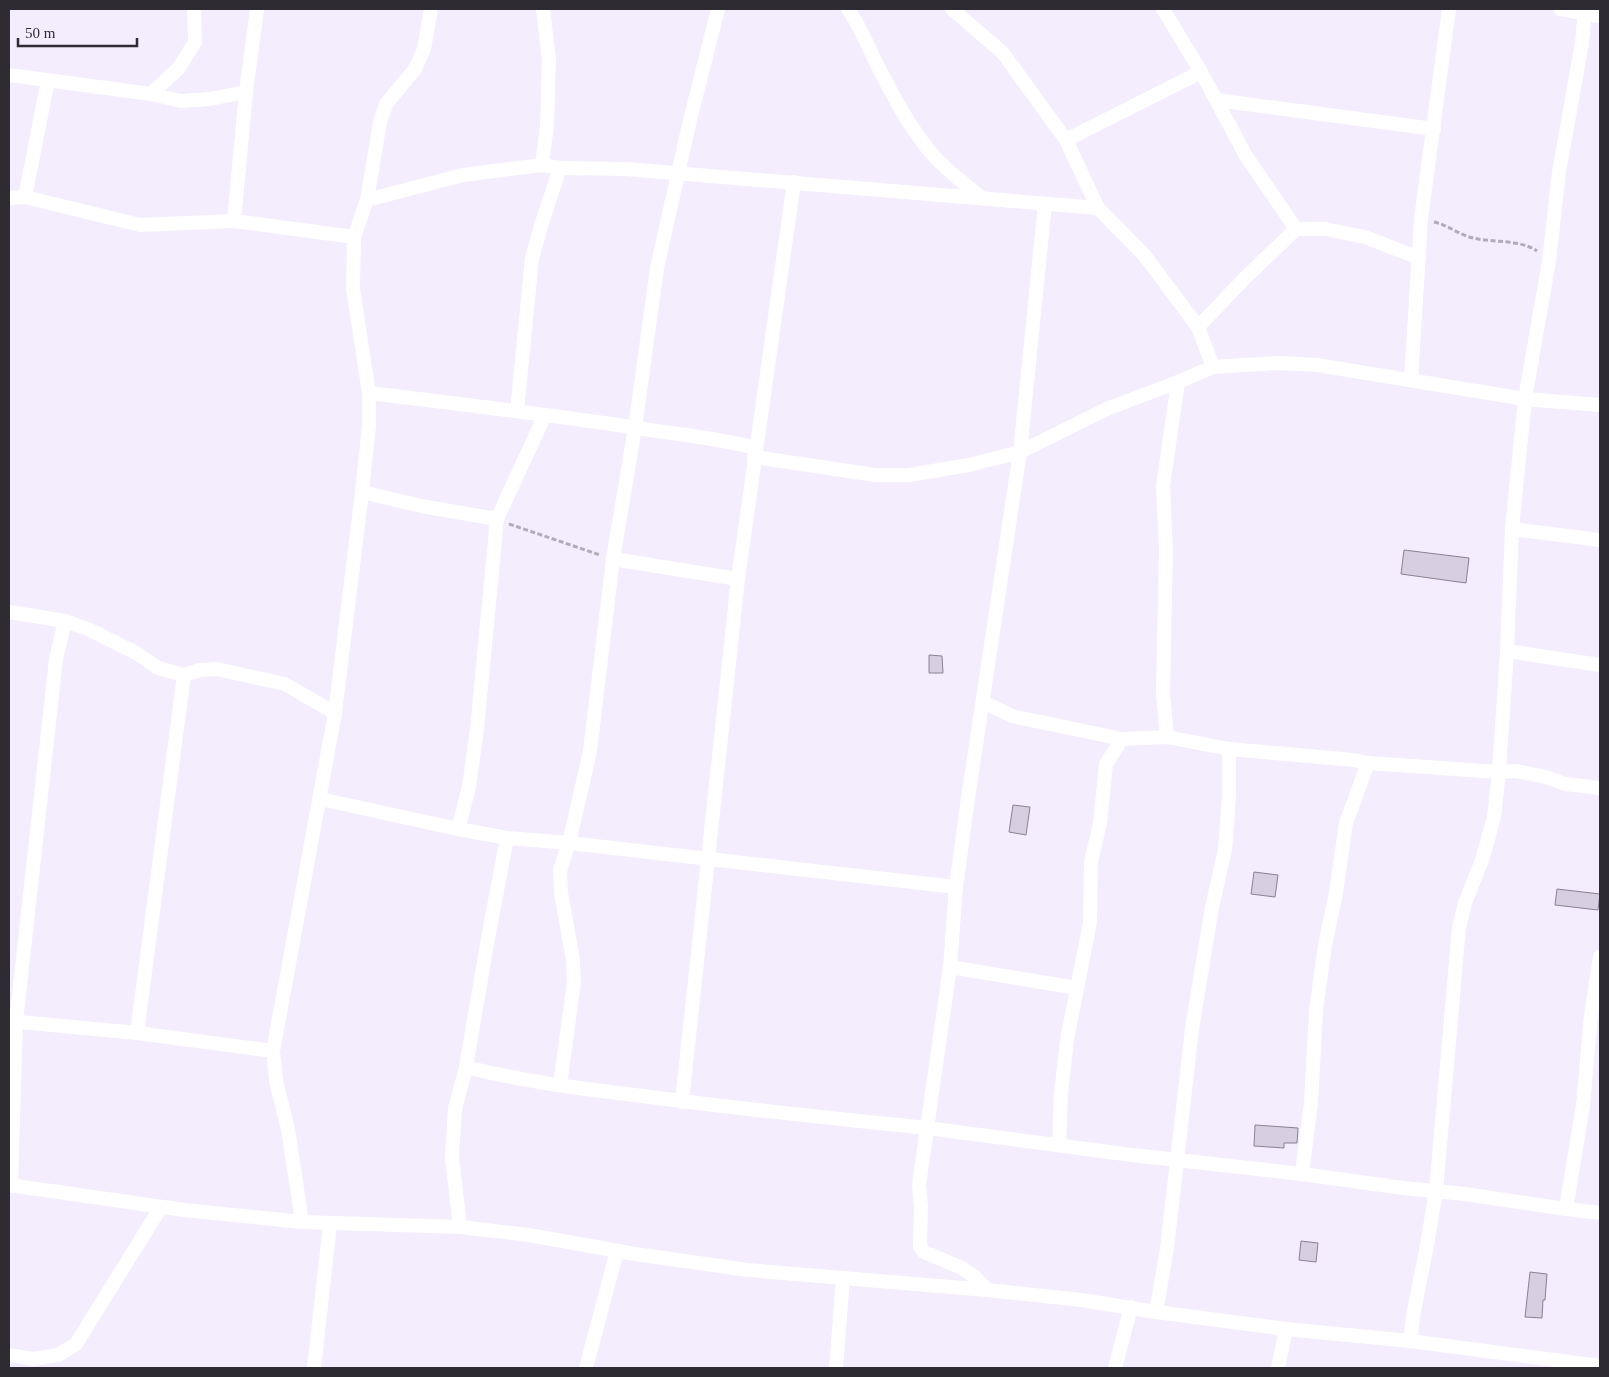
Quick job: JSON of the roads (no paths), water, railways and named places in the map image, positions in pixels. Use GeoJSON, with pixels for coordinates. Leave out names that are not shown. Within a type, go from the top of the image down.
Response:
{"type":"FeatureCollection","features":[{"type":"Feature","properties":{"kind":"street"},"geometry":{"type":"LineString","coordinates":[[151,94],[178,69],[195,42],[194,9]]}},
{"type":"Feature","properties":{"kind":"street"},"geometry":{"type":"LineString","coordinates":[[234,221],[256,9]]}},
{"type":"Feature","properties":{"kind":"street"},"geometry":{"type":"LineString","coordinates":[[302,1222],[288,1129],[276,1082],[273,1051],[335,713],[369,425],[369,393],[353,288],[354,237],[368,200],[380,122],[386,104],[415,69],[424,49],[431,9]]}},
{"type":"Feature","properties":{"kind":"street"},"geometry":{"type":"LineString","coordinates":[[542,165],[547,125],[549,60],[543,9]]}},
{"type":"Feature","properties":{"kind":"street"},"geometry":{"type":"LineString","coordinates":[[560,1086],[574,982],[573,960],[561,893],[560,870],[569,843],[590,751],[613,560],[635,428],[657,268],[690,120],[718,9]]}},
{"type":"Feature","properties":{"kind":"street"},"geometry":{"type":"LineString","coordinates":[[848,9],[855,18],[882,74],[906,117],[933,154],[959,179],[983,198]]}},
{"type":"Feature","properties":{"kind":"street"},"geometry":{"type":"LineString","coordinates":[[952,9],[1003,53],[1066,140],[1098,208],[1146,256],[1198,328],[1213,367]]}},
{"type":"Feature","properties":{"kind":"street"},"geometry":{"type":"LineString","coordinates":[[1163,9],[1201,72],[1246,156],[1296,230]]}},
{"type":"Feature","properties":{"kind":"street"},"geometry":{"type":"LineString","coordinates":[[1411,380],[1421,219],[1449,9]]}},
{"type":"Feature","properties":{"kind":"street"},"geometry":{"type":"LineString","coordinates":[[1560,9],[1585,11],[1600,16]]}},
{"type":"Feature","properties":{"kind":"street"},"geometry":{"type":"LineString","coordinates":[[1410,1341],[1436,1191],[1459,928],[1465,903],[1479,869],[1494,817],[1507,651],[1512,529],[1525,399],[1549,261],[1559,172],[1582,43],[1585,11]]}},
{"type":"Feature","properties":{"kind":"street"},"geometry":{"type":"LineString","coordinates":[[1066,140],[1201,72]]}},
{"type":"Feature","properties":{"kind":"street"},"geometry":{"type":"LineString","coordinates":[[9,75],[151,94],[181,100],[210,99],[246,92]]}},
{"type":"Feature","properties":{"kind":"street"},"geometry":{"type":"LineString","coordinates":[[25,198],[48,80]]}},
{"type":"Feature","properties":{"kind":"street"},"geometry":{"type":"LineString","coordinates":[[1216,100],[1434,129]]}},
{"type":"Feature","properties":{"kind":"street"},"geometry":{"type":"LineString","coordinates":[[368,200],[464,175],[542,165],[560,168],[626,168],[679,174],[1098,208]]}},
{"type":"Feature","properties":{"kind":"street"},"geometry":{"type":"LineString","coordinates":[[517,411],[532,258],[560,168]]}},
{"type":"Feature","properties":{"kind":"street"},"geometry":{"type":"LineString","coordinates":[[682,1102],[738,579],[794,182]]}},
{"type":"Feature","properties":{"kind":"street"},"geometry":{"type":"LineString","coordinates":[[9,198],[25,198],[140,225],[234,221],[354,237]]}},
{"type":"Feature","properties":{"kind":"street"},"geometry":{"type":"LineString","coordinates":[[987,1290],[968,1272],[924,1252],[920,1246],[921,1206],[919,1185],[950,967],[956,886],[997,597],[1020,452],[1045,204]]}},
{"type":"Feature","properties":{"kind":"street"},"geometry":{"type":"LineString","coordinates":[[1198,328],[1245,278],[1296,230],[1326,229],[1365,237],[1418,258]]}},
{"type":"Feature","properties":{"kind":"street"},"geometry":{"type":"LineString","coordinates":[[369,393],[697,435],[755,452],[875,475],[908,475],[969,465],[1020,452],[1109,408],[1213,367],[1278,363],[1317,365],[1525,399],[1600,405]]}},
{"type":"Feature","properties":{"kind":"street"},"geometry":{"type":"LineString","coordinates":[[1167,736],[1163,694],[1166,550],[1163,486],[1178,382]]}},
{"type":"Feature","properties":{"kind":"street"},"geometry":{"type":"LineString","coordinates":[[458,830],[469,787],[477,729],[497,519],[545,415]]}},
{"type":"Feature","properties":{"kind":"street"},"geometry":{"type":"LineString","coordinates":[[362,492],[421,506],[497,519]]}},
{"type":"Feature","properties":{"kind":"street"},"geometry":{"type":"LineString","coordinates":[[1512,529],[1600,540]]}},
{"type":"Feature","properties":{"kind":"street"},"geometry":{"type":"LineString","coordinates":[[613,560],[738,579]]}},
{"type":"Feature","properties":{"kind":"street"},"geometry":{"type":"LineString","coordinates":[[9,612],[65,621],[88,629],[130,650],[158,668],[184,675],[200,670],[217,669],[285,684],[335,713]]}},
{"type":"Feature","properties":{"kind":"street"},"geometry":{"type":"LineString","coordinates":[[65,621],[56,659],[12,1022],[10,1186],[161,1207],[302,1222],[460,1228],[528,1235],[617,1251],[748,1270],[987,1290],[1081,1300],[1156,1312],[1410,1341],[1600,1366]]}},
{"type":"Feature","properties":{"kind":"street"},"geometry":{"type":"LineString","coordinates":[[1507,651],[1600,666]]}},
{"type":"Feature","properties":{"kind":"street"},"geometry":{"type":"LineString","coordinates":[[137,1033],[184,675]]}},
{"type":"Feature","properties":{"kind":"street"},"geometry":{"type":"LineString","coordinates":[[983,702],[1012,716],[1122,739],[1167,736],[1229,749],[1368,763],[1499,772],[1516,771],[1546,777],[1565,784],[1600,788]]}},
{"type":"Feature","properties":{"kind":"street"},"geometry":{"type":"LineString","coordinates":[[1059,1145],[1061,1094],[1067,1040],[1090,922],[1091,862],[1100,823],[1106,764],[1122,739]]}},
{"type":"Feature","properties":{"kind":"street"},"geometry":{"type":"LineString","coordinates":[[1156,1312],[1167,1248],[1192,1029],[1212,907],[1226,842],[1229,796],[1229,749]]}},
{"type":"Feature","properties":{"kind":"street"},"geometry":{"type":"LineString","coordinates":[[1302,1174],[1312,1103],[1316,1011],[1325,944],[1336,893],[1346,823],[1368,763]]}},
{"type":"Feature","properties":{"kind":"street"},"geometry":{"type":"LineString","coordinates":[[320,799],[458,830],[507,838],[569,843],[708,860],[956,886]]}},
{"type":"Feature","properties":{"kind":"street"},"geometry":{"type":"LineString","coordinates":[[460,1228],[452,1156],[455,1109],[466,1067],[507,838]]}},
{"type":"Feature","properties":{"kind":"street"},"geometry":{"type":"LineString","coordinates":[[1566,1210],[1583,1105],[1591,1015],[1600,956]]}},
{"type":"Feature","properties":{"kind":"street"},"geometry":{"type":"LineString","coordinates":[[950,967],[1076,988]]}},
{"type":"Feature","properties":{"kind":"street"},"geometry":{"type":"LineString","coordinates":[[12,1022],[137,1033],[273,1051]]}},
{"type":"Feature","properties":{"kind":"street"},"geometry":{"type":"LineString","coordinates":[[466,1067],[560,1086],[682,1102],[927,1128],[1600,1213]]}},
{"type":"Feature","properties":{"kind":"street"},"geometry":{"type":"LineString","coordinates":[[9,1355],[34,1358],[58,1355],[76,1344],[161,1207]]}},
{"type":"Feature","properties":{"kind":"street"},"geometry":{"type":"LineString","coordinates":[[314,1368],[330,1224]]}},
{"type":"Feature","properties":{"kind":"street"},"geometry":{"type":"LineString","coordinates":[[586,1368],[617,1251]]}},
{"type":"Feature","properties":{"kind":"street"},"geometry":{"type":"LineString","coordinates":[[836,1368],[844,1278]]}},
{"type":"Feature","properties":{"kind":"street"},"geometry":{"type":"LineString","coordinates":[[1115,1368],[1131,1307]]}},
{"type":"Feature","properties":{"kind":"street"},"geometry":{"type":"LineString","coordinates":[[1278,1368],[1286,1328]]}}]}
